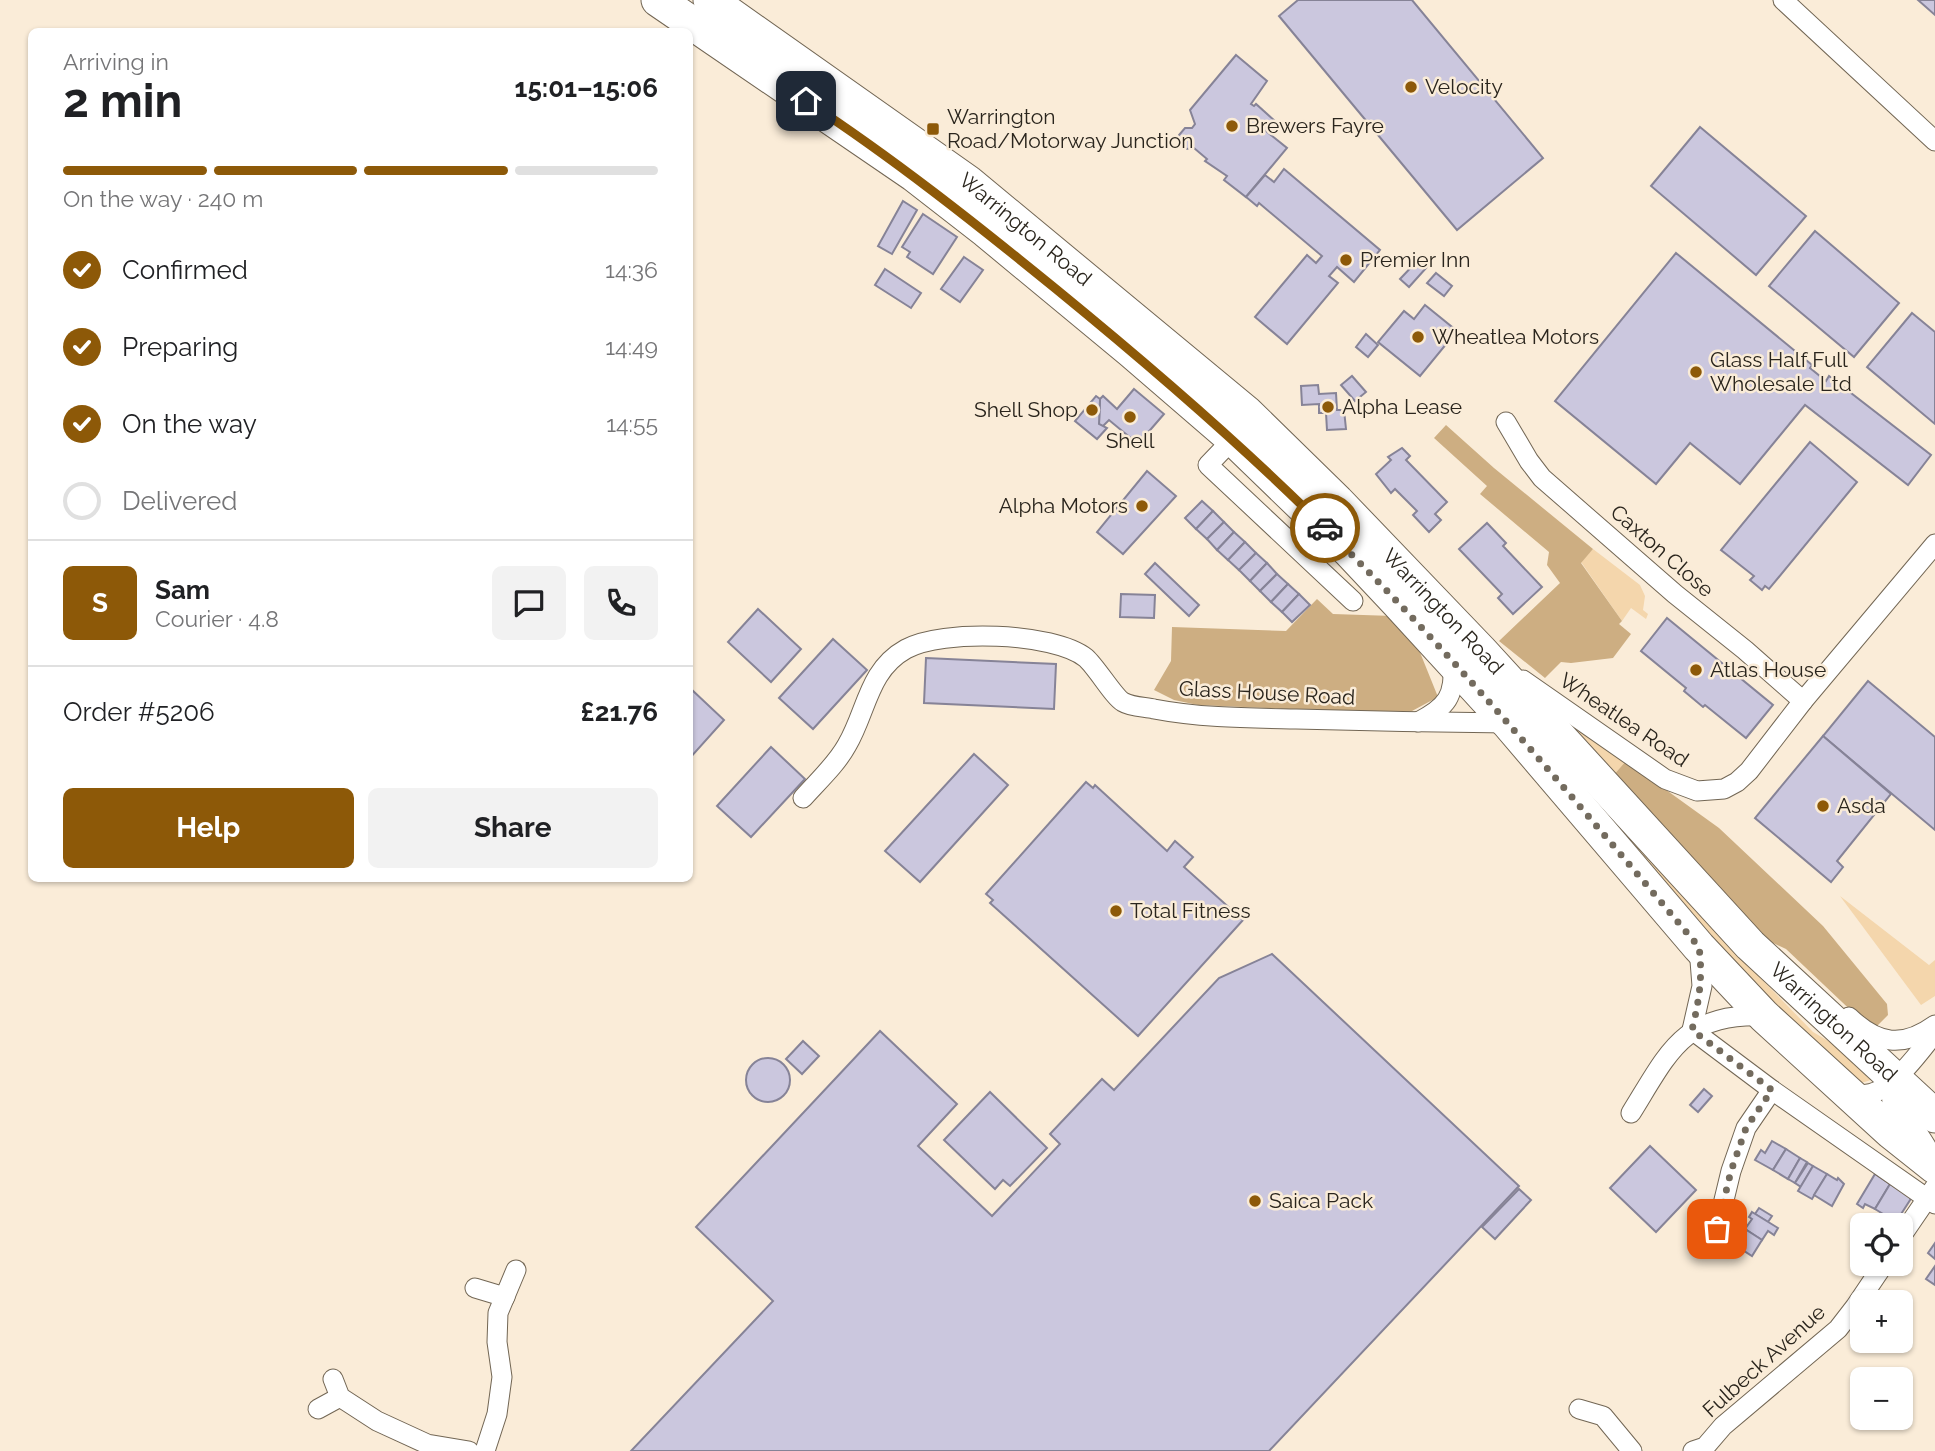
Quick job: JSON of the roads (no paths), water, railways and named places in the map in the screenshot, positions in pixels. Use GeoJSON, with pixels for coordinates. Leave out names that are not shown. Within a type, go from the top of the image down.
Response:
{"type":"FeatureCollection","features":[{"type":"Feature","properties":{"kind":"highway","name":"Warrington Road"},"geometry":{"type":"LineString","coordinates":[[658,0],[925,183],[1121,342],[1233,439],[1350,552],[1467,656],[1750,945],[1935,1116]]}},
{"type":"Feature","properties":{"kind":"highway","name":"Warrington Road"},"geometry":{"type":"LineString","coordinates":[[710,0],[968,182],[1247,413],[1337,501],[1467,656],[1508,723],[1699,947],[1764,1016],[1832,1080],[1933,1189]]}},
{"type":"Feature","properties":{"kind":"street"},"geometry":{"type":"LineString","coordinates":[[1783,0],[1935,141]]}},
{"type":"Feature","properties":{"kind":"street","name":"Caxton Close"},"geometry":{"type":"LineString","coordinates":[[1506,422],[1542,478],[1803,701]]}},
{"type":"Feature","properties":{"kind":"street"},"geometry":{"type":"LineString","coordinates":[[1233,439],[1208,465],[1332,594],[1353,601]]}},
{"type":"Feature","properties":{"kind":"street","name":"Wheatlea Road"},"geometry":{"type":"LineString","coordinates":[[1467,656],[1665,779],[1697,791],[1724,789],[1737,782],[1759,760],[1803,701],[1935,544]]}},
{"type":"Feature","properties":{"kind":"street","name":"Glass House Road"},"geometry":{"type":"LineString","coordinates":[[803,798],[849,743],[865,700],[882,669],[908,648],[944,637],[975,636],[1049,642],[1085,657],[1123,702],[1182,714],[1508,723]]}},
{"type":"Feature","properties":{"kind":"street"},"geometry":{"type":"LineString","coordinates":[[1417,722],[1433,714],[1450,696],[1467,656]]}},
{"type":"Feature","properties":{"kind":"street"},"geometry":{"type":"LineString","coordinates":[[1750,945],[1802,972],[1854,1023],[1883,1039],[1904,1041],[1920,1036],[1935,1025]]}},
{"type":"Feature","properties":{"kind":"street"},"geometry":{"type":"LineString","coordinates":[[1632,1113],[1667,1055],[1692,1030],[1702,986],[1699,947]]}},
{"type":"Feature","properties":{"kind":"street","name":"Warrington Road"},"geometry":{"type":"LineString","coordinates":[[1692,1030],[1726,1017],[1764,1016]]}},
{"type":"Feature","properties":{"kind":"street"},"geometry":{"type":"LineString","coordinates":[[1692,1030],[1772,1090],[1933,1189],[1913,1219]]}},
{"type":"Feature","properties":{"kind":"street"},"geometry":{"type":"LineString","coordinates":[[1935,1033],[1896,1079],[1890,1092],[1894,1107],[1914,1129],[1935,1161]]}},
{"type":"Feature","properties":{"kind":"street"},"geometry":{"type":"LineString","coordinates":[[1832,1080],[1857,1095],[1870,1095],[1896,1079]]}},
{"type":"Feature","properties":{"kind":"street"},"geometry":{"type":"LineString","coordinates":[[1717,1229],[1731,1171],[1746,1128],[1772,1090]]}},
{"type":"Feature","properties":{"kind":"street"},"geometry":{"type":"LineString","coordinates":[[485,1451],[497,1414],[502,1377],[497,1342],[498,1313],[516,1270]]}},
{"type":"Feature","properties":{"kind":"street","name":"Fulbeck Avenue"},"geometry":{"type":"LineString","coordinates":[[1702,1450],[1723,1426],[1838,1329],[1876,1276]]}},
{"type":"Feature","properties":{"kind":"street"},"geometry":{"type":"LineString","coordinates":[[475,1287],[505,1297]]}},
{"type":"Feature","properties":{"kind":"street"},"geometry":{"type":"LineString","coordinates":[[318,1409],[337,1388],[401,1434],[428,1444],[469,1451]]}},
{"type":"Feature","properties":{"kind":"street"},"geometry":{"type":"LineString","coordinates":[[1579,1409],[1603,1416],[1632,1451]]}},
{"type":"Feature","properties":{"kind":"place","name":"Velocity"},"geometry":{"type":"Point","coordinates":[1411,87]}},
{"type":"Feature","properties":{"kind":"place","name":"Brewers Fayre"},"geometry":{"type":"Point","coordinates":[1232,126]}},
{"type":"Feature","properties":{"kind":"place","name":"Warrington Road/Motorway Junction"},"geometry":{"type":"Point","coordinates":[933,129]}},
{"type":"Feature","properties":{"kind":"place","name":"Premier Inn"},"geometry":{"type":"Point","coordinates":[1346,260]}},
{"type":"Feature","properties":{"kind":"place","name":"Wheatlea Motors"},"geometry":{"type":"Point","coordinates":[1418,337]}},
{"type":"Feature","properties":{"kind":"place","name":"Glass Half Full Wholesale Ltd"},"geometry":{"type":"Point","coordinates":[1696,372]}},
{"type":"Feature","properties":{"kind":"place","name":"Alpha Lease"},"geometry":{"type":"Point","coordinates":[1328,407]}},
{"type":"Feature","properties":{"kind":"place","name":"Shell Shop"},"geometry":{"type":"Point","coordinates":[1092,410]}},
{"type":"Feature","properties":{"kind":"place","name":"Shell"},"geometry":{"type":"Point","coordinates":[1130,417]}},
{"type":"Feature","properties":{"kind":"place","name":"Alpha Motors"},"geometry":{"type":"Point","coordinates":[1142,506]}},
{"type":"Feature","properties":{"kind":"place","name":"Atlas House"},"geometry":{"type":"Point","coordinates":[1696,670]}},
{"type":"Feature","properties":{"kind":"place","name":"Asda"},"geometry":{"type":"Point","coordinates":[1823,806]}},
{"type":"Feature","properties":{"kind":"place","name":"Total Fitness"},"geometry":{"type":"Point","coordinates":[1116,911]}},
{"type":"Feature","properties":{"kind":"place","name":"Saica Pack"},"geometry":{"type":"Point","coordinates":[1255,1201]}}]}
